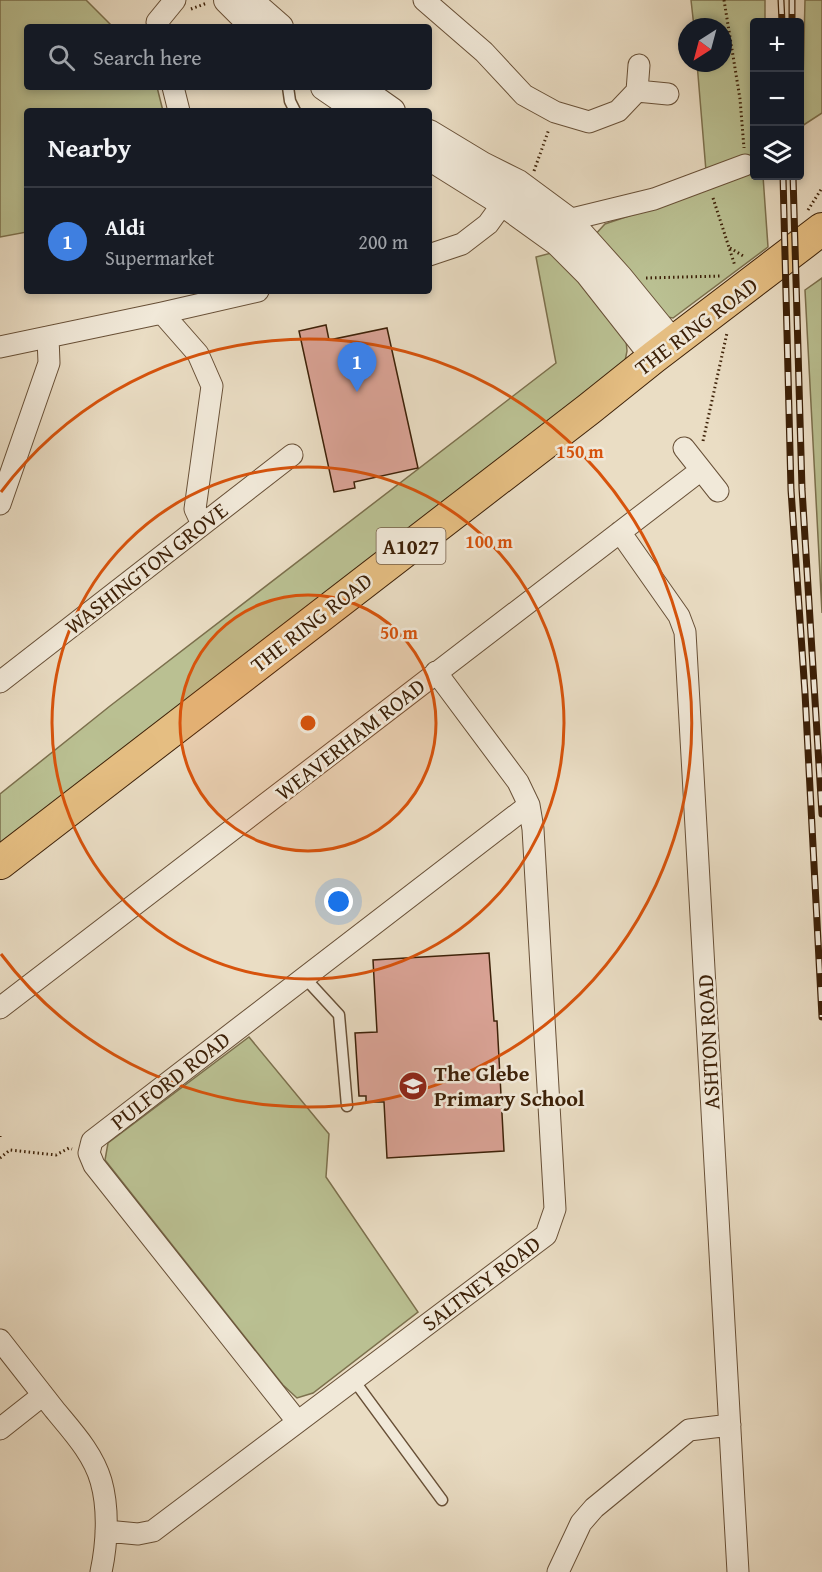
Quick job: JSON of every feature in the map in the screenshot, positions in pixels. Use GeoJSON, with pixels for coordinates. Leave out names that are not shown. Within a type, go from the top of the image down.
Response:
{"type":"FeatureCollection","features":[{"type":"Feature","properties":{"kind":"main road","name":"THE RING ROAD"},"geometry":{"type":"LineString","coordinates":[[0,863],[822,229]]}},
{"type":"Feature","properties":{"kind":"street"},"geometry":{"type":"LineString","coordinates":[[152,0],[158,24]]}},
{"type":"Feature","properties":{"kind":"street"},"geometry":{"type":"LineString","coordinates":[[158,24],[175,0]]}},
{"type":"Feature","properties":{"kind":"street"},"geometry":{"type":"LineString","coordinates":[[227,0],[251,24]]}},
{"type":"Feature","properties":{"kind":"street"},"geometry":{"type":"LineString","coordinates":[[249,0],[277,24]]}},
{"type":"Feature","properties":{"kind":"street"},"geometry":{"type":"LineString","coordinates":[[424,0],[484,52],[524,94],[555,112],[589,122],[618,111],[637,91],[639,65]]}},
{"type":"Feature","properties":{"kind":"street"},"geometry":{"type":"LineString","coordinates":[[174,90],[178,108]]}},
{"type":"Feature","properties":{"kind":"street"},"geometry":{"type":"LineString","coordinates":[[328,90],[355,108]]}},
{"type":"Feature","properties":{"kind":"street"},"geometry":{"type":"LineString","coordinates":[[362,90],[385,108]]}},
{"type":"Feature","properties":{"kind":"street"},"geometry":{"type":"LineString","coordinates":[[637,91],[668,94]]}},
{"type":"Feature","properties":{"kind":"street"},"geometry":{"type":"LineString","coordinates":[[432,135],[482,165],[620,278],[664,350]]}},
{"type":"Feature","properties":{"kind":"street"},"geometry":{"type":"LineString","coordinates":[[563,232],[707,180],[745,157]]}},
{"type":"Feature","properties":{"kind":"street"},"geometry":{"type":"LineString","coordinates":[[432,158],[516,192]]}},
{"type":"Feature","properties":{"kind":"street"},"geometry":{"type":"LineString","coordinates":[[432,254],[462,244],[488,224],[516,192]]}},
{"type":"Feature","properties":{"kind":"street"},"geometry":{"type":"LineString","coordinates":[[563,232],[588,273],[664,350]]}},
{"type":"Feature","properties":{"kind":"street"},"geometry":{"type":"LineString","coordinates":[[0,347],[162,313],[224,295]]}},
{"type":"Feature","properties":{"kind":"street"},"geometry":{"type":"LineString","coordinates":[[162,313],[198,354],[212,386],[195,509],[202,524]]}},
{"type":"Feature","properties":{"kind":"street"},"geometry":{"type":"LineString","coordinates":[[0,504],[49,363],[48,337]]}},
{"type":"Feature","properties":{"kind":"street"},"geometry":{"type":"LineString","coordinates":[[684,448],[718,491]]}},
{"type":"Feature","properties":{"kind":"street","name":"WASHINGTON GROVE"},"geometry":{"type":"LineString","coordinates":[[0,682],[292,455]]}},
{"type":"Feature","properties":{"kind":"street","name":"WEAVERHAM ROAD"},"geometry":{"type":"LineString","coordinates":[[0,1008],[620,532],[699,468]]}},
{"type":"Feature","properties":{"kind":"street","name":"ASHTON ROAD"},"geometry":{"type":"LineString","coordinates":[[620,532],[679,616],[685,632],[738,1572]]}},
{"type":"Feature","properties":{"kind":"street","name":"SALTNEY ROAD"},"geometry":{"type":"LineString","coordinates":[[106,1531],[138,1534],[153,1531],[546,1235],[555,1209],[533,830],[529,806],[518,782],[436,672]]}},
{"type":"Feature","properties":{"kind":"street","name":"PULFORD ROAD"},"geometry":{"type":"LineString","coordinates":[[89,1153],[92,1141],[529,806]]}},
{"type":"Feature","properties":{"kind":"street"},"geometry":{"type":"LineString","coordinates":[[89,1153],[94,1165],[297,1421]]}},
{"type":"Feature","properties":{"kind":"street"},"geometry":{"type":"LineString","coordinates":[[0,1340],[81,1442],[101,1481],[106,1531],[100,1572]]}},
{"type":"Feature","properties":{"kind":"street"},"geometry":{"type":"LineString","coordinates":[[0,1429],[43,1395]]}},
{"type":"Feature","properties":{"kind":"street"},"geometry":{"type":"LineString","coordinates":[[558,1572],[581,1523],[594,1508],[689,1430],[730,1425]]}},
{"type":"Feature","properties":{"kind":"lane"},"geometry":{"type":"LineString","coordinates":[[288,90],[294,108]]}},
{"type":"Feature","properties":{"kind":"lane"},"geometry":{"type":"LineString","coordinates":[[304,977],[339,1015],[347,1106]]}},
{"type":"Feature","properties":{"kind":"lane"},"geometry":{"type":"LineString","coordinates":[[353,1379],[442,1500]]}},
{"type":"Feature","properties":{"kind":"path"},"geometry":{"type":"LineString","coordinates":[[724,0],[740,99],[745,157]]}},
{"type":"Feature","properties":{"kind":"path"},"geometry":{"type":"LineString","coordinates":[[516,192],[555,112]]}},
{"type":"Feature","properties":{"kind":"path"},"geometry":{"type":"LineString","coordinates":[[707,180],[729,246]]}},
{"type":"Feature","properties":{"kind":"path"},"geometry":{"type":"LineString","coordinates":[[620,278],[726,276]]}},
{"type":"Feature","properties":{"kind":"path"},"geometry":{"type":"LineString","coordinates":[[699,468],[727,331]]}},
{"type":"Feature","properties":{"kind":"path"},"geometry":{"type":"LineString","coordinates":[[0,1158],[10,1150],[56,1155],[69,1148],[89,1153]]}},
{"type":"Feature","properties":{"kind":"green space"},"geometry":{"type":"Polygon","coordinates":[[[0,0],[86,0],[110,24],[24,24],[24,90],[158,90],[162,108],[24,108],[24,233],[0,237],[0,0]]]}},
{"type":"Feature","properties":{"kind":"green space"},"geometry":{"type":"Polygon","coordinates":[[[691,0],[765,0],[765,18],[750,18],[750,180],[763,180],[768,247],[673,318],[655,315],[593,237],[605,224],[715,187],[706,171],[698,72],[732,72],[732,18],[693,18],[691,0]]]}},
{"type":"Feature","properties":{"kind":"green space"},"geometry":{"type":"Polygon","coordinates":[[[805,0],[822,0],[822,113],[804,125],[804,72],[805,0]]]}},
{"type":"Feature","properties":{"kind":"green space"},"geometry":{"type":"Polygon","coordinates":[[[555,252],[598,298],[626,340],[625,361],[0,850],[0,794],[110,706],[556,363],[536,257],[555,252]]]}},
{"type":"Feature","properties":{"kind":"green space"},"geometry":{"type":"Polygon","coordinates":[[[822,278],[822,613],[805,290],[822,278]]]}},
{"type":"Feature","properties":{"kind":"green space"},"geometry":{"type":"Polygon","coordinates":[[[249,1037],[329,1134],[326,1177],[418,1312],[313,1393],[297,1398],[283,1385],[105,1160],[108,1143],[249,1037]]]}},
{"type":"Feature","properties":{"kind":"building"},"geometry":{"type":"Polygon","coordinates":[[[326,325],[329,340],[387,328],[418,468],[354,482],[355,488],[334,492],[299,331],[326,325]]]}},
{"type":"Feature","properties":{"kind":"building"},"geometry":{"type":"Polygon","coordinates":[[[489,953],[494,1021],[497,1021],[504,1151],[387,1158],[384,1102],[366,1102],[366,1096],[359,1096],[355,1033],[377,1032],[373,960],[489,953]]]}},
{"type":"Feature","properties":{"kind":"railway"},"geometry":{"type":"LineString","coordinates":[[781,0],[782,18]]}},
{"type":"Feature","properties":{"kind":"railway"},"geometry":{"type":"LineString","coordinates":[[792,0],[792,18]]}},
{"type":"Feature","properties":{"kind":"railway"},"geometry":{"type":"LineString","coordinates":[[783,180],[791,490],[805,693],[822,1017]]}},
{"type":"Feature","properties":{"kind":"railway"},"geometry":{"type":"LineString","coordinates":[[793,180],[802,489],[822,814]]}},
{"type":"Feature","properties":{"kind":"place","name":"Aldi"},"geometry":{"type":"Point","coordinates":[357,392]}},
{"type":"Feature","properties":{"kind":"place","name":"The Glebe Primary School"},"geometry":{"type":"Point","coordinates":[413,1086]}}]}
